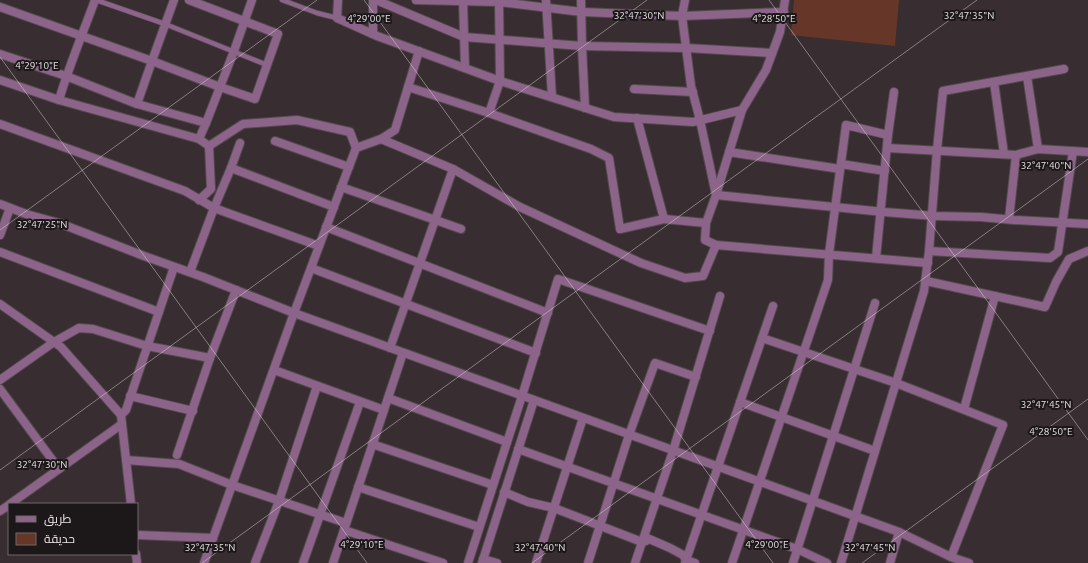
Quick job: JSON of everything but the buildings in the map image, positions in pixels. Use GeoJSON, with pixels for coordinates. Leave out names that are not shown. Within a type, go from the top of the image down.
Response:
{"type":"FeatureCollection","features":[{"type":"Feature","properties":{"kind":"street"},"geometry":{"type":"LineString","coordinates":[[58,100],[96,0]]}},
{"type":"Feature","properties":{"kind":"street"},"geometry":{"type":"LineString","coordinates":[[137,104],[174,0]]}},
{"type":"Feature","properties":{"kind":"street"},"geometry":{"type":"LineString","coordinates":[[0,7],[152,61],[255,100],[278,34],[189,0]]}},
{"type":"Feature","properties":{"kind":"street"},"geometry":{"type":"LineString","coordinates":[[199,139],[234,51],[252,0]]}},
{"type":"Feature","properties":{"kind":"street"},"geometry":{"type":"LineString","coordinates":[[338,0],[337,18],[373,34],[500,81],[614,117],[693,122],[742,110]]}},
{"type":"Feature","properties":{"kind":"street"},"geometry":{"type":"LineString","coordinates":[[373,0],[373,34]]}},
{"type":"Feature","properties":{"kind":"street"},"geometry":{"type":"LineString","coordinates":[[376,0],[464,37],[582,46],[687,48],[772,53]]}},
{"type":"Feature","properties":{"kind":"street"},"geometry":{"type":"LineString","coordinates":[[416,0],[499,1],[546,4],[582,12],[682,16],[784,12]]}},
{"type":"Feature","properties":{"kind":"street"},"geometry":{"type":"LineString","coordinates":[[582,0],[582,46],[585,108]]}},
{"type":"Feature","properties":{"kind":"street"},"geometry":{"type":"LineString","coordinates":[[685,0],[682,16],[693,92],[716,195]]}},
{"type":"Feature","properties":{"kind":"street"},"geometry":{"type":"LineString","coordinates":[[785,0],[780,32],[766,70],[742,110],[706,223],[704,240],[716,245],[928,263]]}},
{"type":"Feature","properties":{"kind":"street"},"geometry":{"type":"LineString","coordinates":[[463,1],[465,68]]}},
{"type":"Feature","properties":{"kind":"street"},"geometry":{"type":"LineString","coordinates":[[489,112],[500,81],[499,1]]}},
{"type":"Feature","properties":{"kind":"street"},"geometry":{"type":"LineString","coordinates":[[546,4],[552,97]]}},
{"type":"Feature","properties":{"kind":"street"},"geometry":{"type":"LineString","coordinates":[[356,148],[381,139],[394,130],[419,52]]}},
{"type":"Feature","properties":{"kind":"street"},"geometry":{"type":"LineString","coordinates":[[0,54],[66,76],[137,104],[206,123]]}},
{"type":"Feature","properties":{"kind":"street"},"geometry":{"type":"LineString","coordinates":[[841,563],[924,291],[928,263],[943,90],[1064,69]]}},
{"type":"Feature","properties":{"kind":"street"},"geometry":{"type":"LineString","coordinates":[[1028,76],[1038,149]]}},
{"type":"Feature","properties":{"kind":"street"},"geometry":{"type":"LineString","coordinates":[[0,80],[58,100],[199,139],[209,146]]}},
{"type":"Feature","properties":{"kind":"street"},"geometry":{"type":"LineString","coordinates":[[994,82],[1004,154]]}},
{"type":"Feature","properties":{"kind":"street"},"geometry":{"type":"LineString","coordinates":[[408,87],[489,112],[592,149],[609,158],[620,229],[664,219],[706,223]]}},
{"type":"Feature","properties":{"kind":"street"},"geometry":{"type":"LineString","coordinates":[[634,89],[693,92]]}},
{"type":"Feature","properties":{"kind":"street"},"geometry":{"type":"LineString","coordinates":[[876,258],[888,135],[894,92]]}},
{"type":"Feature","properties":{"kind":"street"},"geometry":{"type":"LineString","coordinates":[[637,118],[664,219]]}},
{"type":"Feature","properties":{"kind":"street"},"geometry":{"type":"LineString","coordinates":[[204,563],[294,313],[356,148],[350,132],[297,120],[243,124],[209,146]]}},
{"type":"Feature","properties":{"kind":"street"},"geometry":{"type":"LineString","coordinates":[[0,124],[185,191],[214,208],[320,246]]}},
{"type":"Feature","properties":{"kind":"street"},"geometry":{"type":"LineString","coordinates":[[732,563],[828,280],[829,254],[846,125],[888,135]]}},
{"type":"Feature","properties":{"kind":"street"},"geometry":{"type":"LineString","coordinates":[[381,139],[453,170],[520,207],[641,263],[685,278],[703,276],[716,245]]}},
{"type":"Feature","properties":{"kind":"street"},"geometry":{"type":"LineString","coordinates":[[275,141],[349,167]]}},
{"type":"Feature","properties":{"kind":"street"},"geometry":{"type":"LineString","coordinates":[[190,272],[240,143]]}},
{"type":"Feature","properties":{"kind":"street"},"geometry":{"type":"LineString","coordinates":[[200,200],[212,189],[209,146]]}},
{"type":"Feature","properties":{"kind":"street"},"geometry":{"type":"LineString","coordinates":[[887,148],[1016,155],[1038,149],[1088,152]]}},
{"type":"Feature","properties":{"kind":"street"},"geometry":{"type":"LineString","coordinates":[[929,251],[1050,258],[1058,252],[1073,151]]}},
{"type":"Feature","properties":{"kind":"street"},"geometry":{"type":"LineString","coordinates":[[729,152],[885,171]]}},
{"type":"Feature","properties":{"kind":"street"},"geometry":{"type":"LineString","coordinates":[[1009,219],[1016,155]]}},
{"type":"Feature","properties":{"kind":"street"},"geometry":{"type":"LineString","coordinates":[[231,168],[334,207]]}},
{"type":"Feature","properties":{"kind":"street"},"geometry":{"type":"LineString","coordinates":[[390,348],[453,170]]}},
{"type":"Feature","properties":{"kind":"street"},"geometry":{"type":"LineString","coordinates":[[342,187],[461,229]]}},
{"type":"Feature","properties":{"kind":"street"},"geometry":{"type":"LineString","coordinates":[[716,195],[932,216],[981,217],[1088,224]]}},
{"type":"Feature","properties":{"kind":"street"},"geometry":{"type":"LineString","coordinates":[[0,204],[26,214],[59,223],[294,313],[899,532],[966,563]]}},
{"type":"Feature","properties":{"kind":"street"},"geometry":{"type":"LineString","coordinates":[[0,235],[10,208]]}},
{"type":"Feature","properties":{"kind":"street"},"geometry":{"type":"LineString","coordinates":[[326,227],[548,313]]}},
{"type":"Feature","properties":{"kind":"street"},"geometry":{"type":"LineString","coordinates":[[926,281],[1045,307],[1056,282],[1069,259],[1088,251]]}},
{"type":"Feature","properties":{"kind":"street"},"geometry":{"type":"LineString","coordinates":[[0,252],[159,312]]}},
{"type":"Feature","properties":{"kind":"street"},"geometry":{"type":"LineString","coordinates":[[11,503],[59,469],[121,420],[126,410],[174,267]]}},
{"type":"Feature","properties":{"kind":"street"},"geometry":{"type":"LineString","coordinates":[[311,268],[536,354]]}},
{"type":"Feature","properties":{"kind":"street"},"geometry":{"type":"LineString","coordinates":[[468,563],[536,354],[558,279],[710,332]]}},
{"type":"Feature","properties":{"kind":"street"},"geometry":{"type":"LineString","coordinates":[[177,455],[210,358],[236,290]]}},
{"type":"Feature","properties":{"kind":"street"},"geometry":{"type":"LineString","coordinates":[[635,563],[673,451],[720,296]]}},
{"type":"Feature","properties":{"kind":"street"},"geometry":{"type":"LineString","coordinates":[[964,410],[995,296]]}},
{"type":"Feature","properties":{"kind":"street"},"geometry":{"type":"LineString","coordinates":[[793,563],[875,302]]}},
{"type":"Feature","properties":{"kind":"street"},"geometry":{"type":"LineString","coordinates":[[0,304],[61,347],[121,420],[131,503]]}},
{"type":"Feature","properties":{"kind":"street"},"geometry":{"type":"LineString","coordinates":[[686,561],[773,306]]}},
{"type":"Feature","properties":{"kind":"street"},"geometry":{"type":"LineString","coordinates":[[0,380],[54,342],[79,328],[93,329],[147,346],[210,358]]}},
{"type":"Feature","properties":{"kind":"street"},"geometry":{"type":"LineString","coordinates":[[762,338],[854,369],[1003,424],[951,557]]}},
{"type":"Feature","properties":{"kind":"street"},"geometry":{"type":"LineString","coordinates":[[333,563],[403,353]]}},
{"type":"Feature","properties":{"kind":"street"},"geometry":{"type":"LineString","coordinates":[[588,563],[629,435],[655,363],[696,377]]}},
{"type":"Feature","properties":{"kind":"street"},"geometry":{"type":"LineString","coordinates":[[274,370],[384,410]]}},
{"type":"Feature","properties":{"kind":"street"},"geometry":{"type":"LineString","coordinates":[[256,563],[279,501],[317,386]]}},
{"type":"Feature","properties":{"kind":"street"},"geometry":{"type":"LineString","coordinates":[[0,389],[59,469]]}},
{"type":"Feature","properties":{"kind":"street"},"geometry":{"type":"LineString","coordinates":[[130,396],[192,411]]}},
{"type":"Feature","properties":{"kind":"street"},"geometry":{"type":"LineString","coordinates":[[388,398],[507,442]]}},
{"type":"Feature","properties":{"kind":"street"},"geometry":{"type":"LineString","coordinates":[[497,563],[482,561],[534,400]]}},
{"type":"Feature","properties":{"kind":"street"},"geometry":{"type":"LineString","coordinates":[[303,563],[360,402]]}},
{"type":"Feature","properties":{"kind":"street"},"geometry":{"type":"LineString","coordinates":[[740,402],[875,451]]}},
{"type":"Feature","properties":{"kind":"street"},"geometry":{"type":"LineString","coordinates":[[536,563],[583,418]]}},
{"type":"Feature","properties":{"kind":"street"},"geometry":{"type":"LineString","coordinates":[[372,444],[493,485]]}},
{"type":"Feature","properties":{"kind":"street"},"geometry":{"type":"LineString","coordinates":[[518,450],[743,530],[827,563]]}},
{"type":"Feature","properties":{"kind":"street"},"geometry":{"type":"LineString","coordinates":[[126,460],[179,464],[232,485],[320,514],[345,526],[443,563]]}},
{"type":"Feature","properties":{"kind":"street"},"geometry":{"type":"LineString","coordinates":[[358,487],[479,527]]}},
{"type":"Feature","properties":{"kind":"street"},"geometry":{"type":"LineString","coordinates":[[504,492],[528,502],[554,508],[642,542]]}},
{"type":"Feature","properties":{"kind":"street"},"geometry":{"type":"LineString","coordinates":[[890,563],[899,532]]}},
{"type":"Feature","properties":{"kind":"street"},"geometry":{"type":"LineString","coordinates":[[138,535],[213,538]]}},
{"type":"Feature","properties":{"kind":"street"},"geometry":{"type":"LineString","coordinates":[[642,542],[646,541],[647,538],[683,555],[686,561]]}},
{"type":"Feature","properties":{"kind":"street"},"geometry":{"type":"LineString","coordinates":[[686,561],[695,563]]}},
{"type":"Feature","properties":{"kind":"lane"},"geometry":{"type":"LineString","coordinates":[[96,0],[166,24],[267,65]]}},
{"type":"Feature","properties":{"kind":"lane"},"geometry":{"type":"LineString","coordinates":[[282,0],[317,13],[337,18]]}},
{"type":"Feature","properties":{"kind":"green space"},"geometry":{"type":"Polygon","coordinates":[[[794,0],[899,0],[895,46],[791,35],[794,0]]]}}]}
